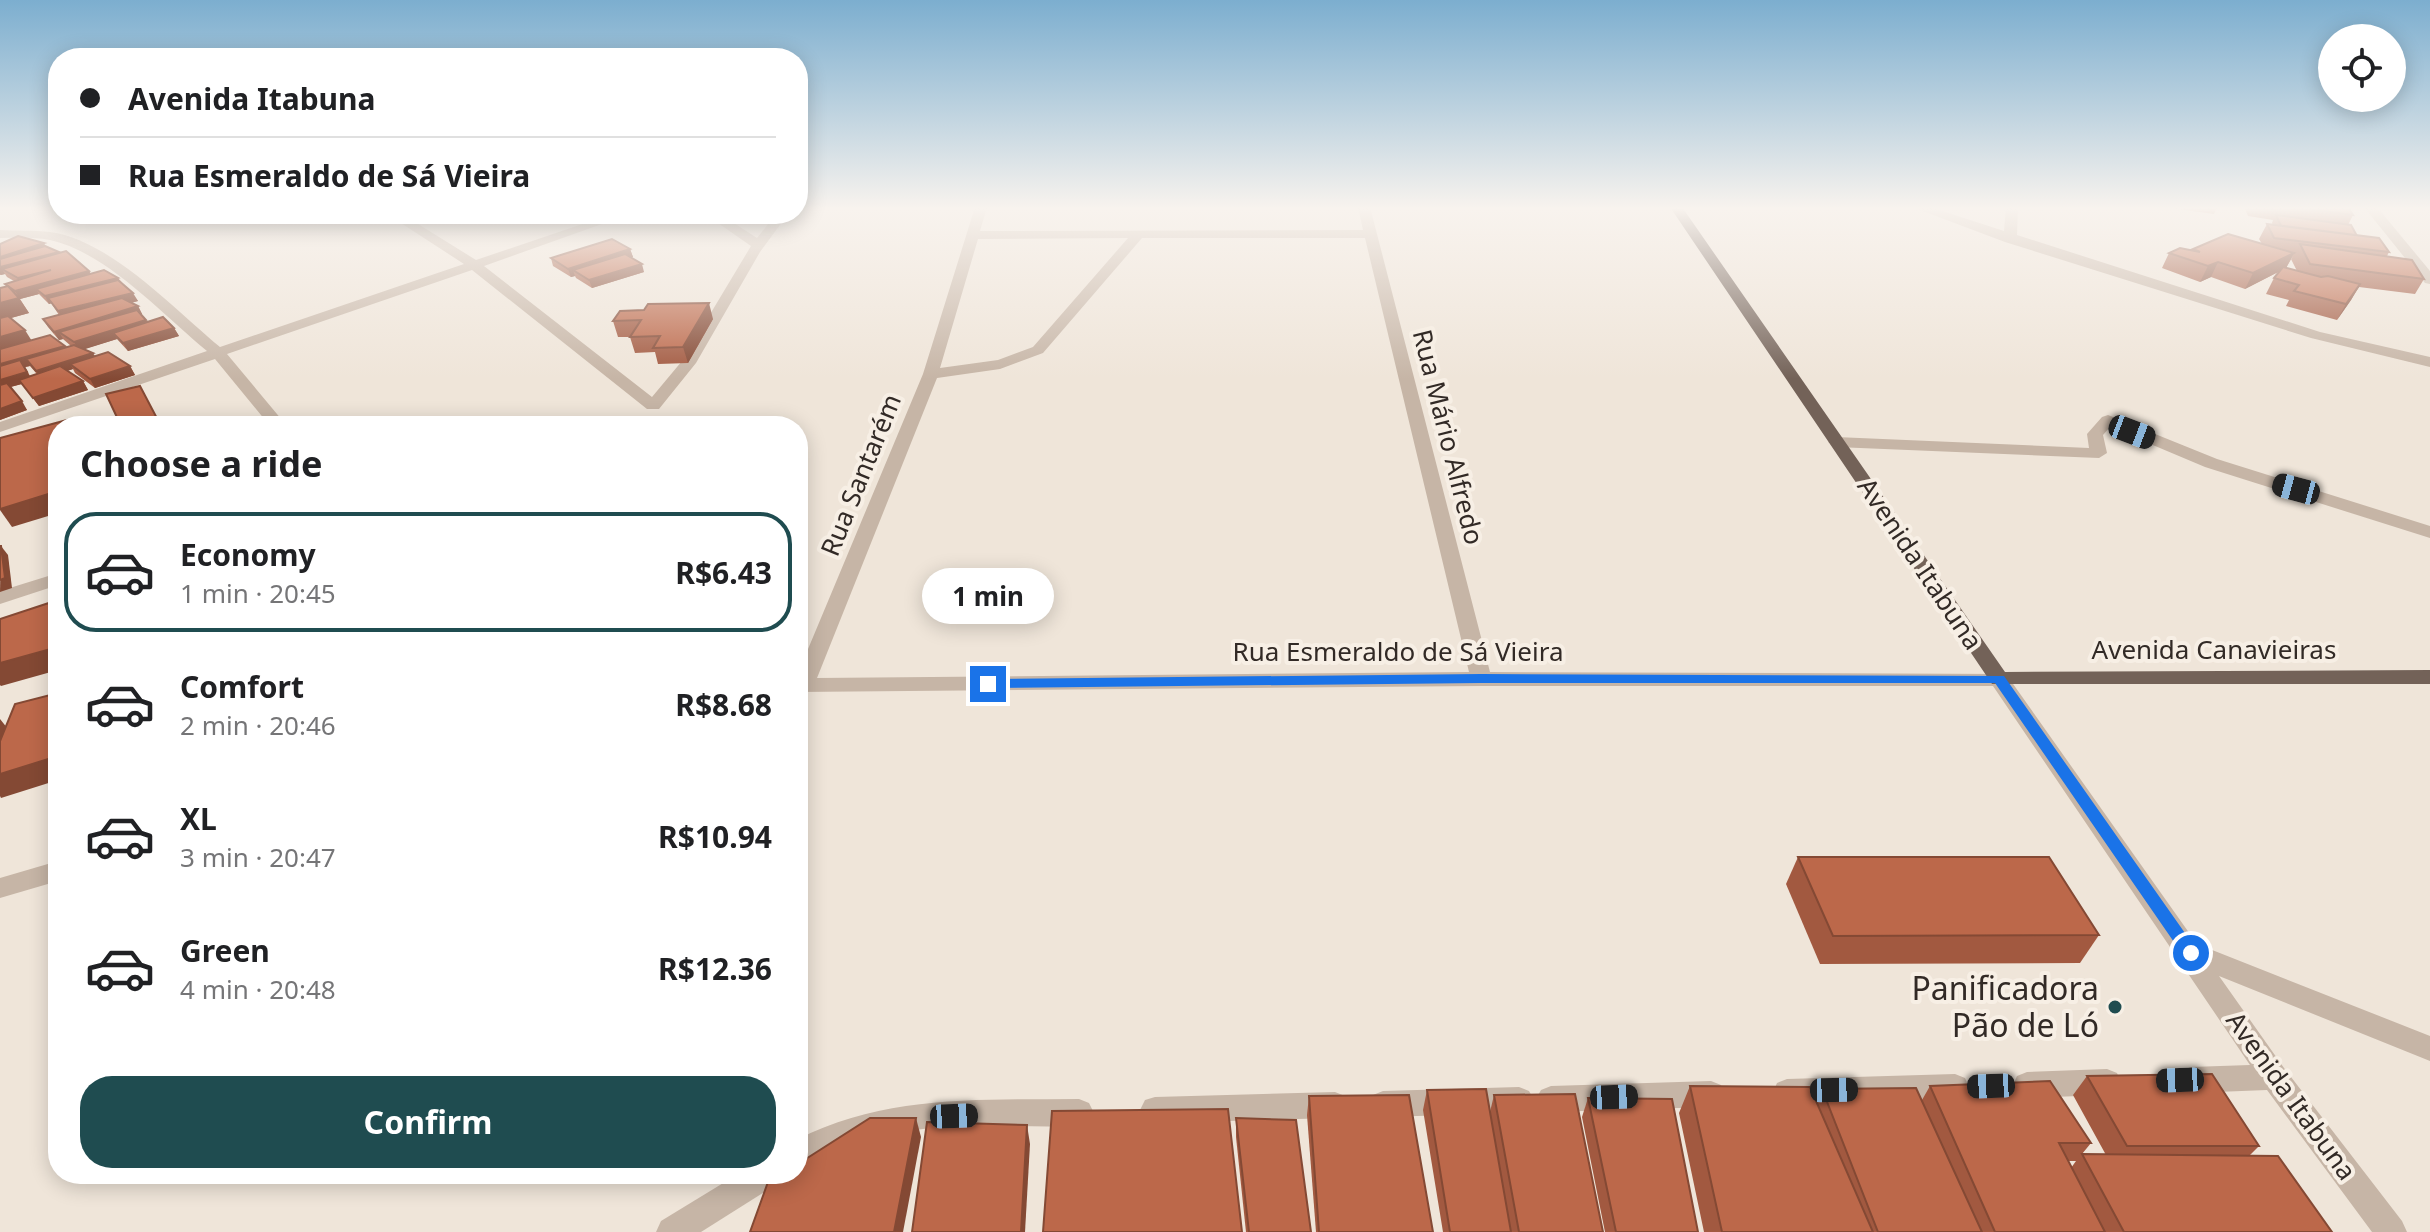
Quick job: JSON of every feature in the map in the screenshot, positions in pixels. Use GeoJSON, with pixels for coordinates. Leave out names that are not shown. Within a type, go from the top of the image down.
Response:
{"type":"FeatureCollection","features":[{"type":"Feature","properties":{"kind":"main road","name":"Avenida Itabuna"},"geometry":{"type":"LineString","coordinates":[[1715,264],[1999,679]]}},
{"type":"Feature","properties":{"kind":"main road","name":"Avenida Canavieiras"},"geometry":{"type":"LineString","coordinates":[[1999,679],[2430,677]]}},
{"type":"Feature","properties":{"kind":"street"},"geometry":{"type":"LineString","coordinates":[[111,264],[218,353],[271,416]]}},
{"type":"Feature","properties":{"kind":"street"},"geometry":{"type":"LineString","coordinates":[[0,427],[472,264]]}},
{"type":"Feature","properties":{"kind":"street"},"geometry":{"type":"LineString","coordinates":[[474,264],[653,406]]}},
{"type":"Feature","properties":{"kind":"street"},"geometry":{"type":"LineString","coordinates":[[654,416],[653,406],[688,363],[747,264]]}},
{"type":"Feature","properties":{"kind":"street","name":"Rua Santarém"},"geometry":{"type":"LineString","coordinates":[[808,667],[931,374],[963,264]]}},
{"type":"Feature","properties":{"kind":"street","name":"Rua Santarém"},"geometry":{"type":"LineString","coordinates":[[931,374],[1021,360],[1038,350],[1112,264]]}},
{"type":"Feature","properties":{"kind":"street","name":"Rua Mário Alfredo"},"geometry":{"type":"LineString","coordinates":[[1379,264],[1481,679]]}},
{"type":"Feature","properties":{"kind":"street"},"geometry":{"type":"LineString","coordinates":[[2091,264],[2316,335],[2430,362]]}},
{"type":"Feature","properties":{"kind":"street"},"geometry":{"type":"LineString","coordinates":[[2417,264],[2430,280]]}},
{"type":"Feature","properties":{"kind":"street"},"geometry":{"type":"LineString","coordinates":[[1836,442],[2099,453],[2095,434],[2108,420],[2245,476],[2321,496],[2430,532]]}},
{"type":"Feature","properties":{"kind":"street"},"geometry":{"type":"LineString","coordinates":[[0,598],[48,582]]}},
{"type":"Feature","properties":{"kind":"street","name":"Rua Esmeraldo de Sá Vieira"},"geometry":{"type":"LineString","coordinates":[[808,686],[1481,679],[1999,679]]}},
{"type":"Feature","properties":{"kind":"street","name":"Avenida Itabuna"},"geometry":{"type":"LineString","coordinates":[[1999,679],[2274,1077],[2391,1232]]}},
{"type":"Feature","properties":{"kind":"street"},"geometry":{"type":"LineString","coordinates":[[0,888],[48,874]]}},
{"type":"Feature","properties":{"kind":"street"},"geometry":{"type":"LineString","coordinates":[[2191,953],[2430,1049]]}},
{"type":"Feature","properties":{"kind":"street"},"geometry":{"type":"LineString","coordinates":[[2163,1081],[2274,1077]]}},
{"type":"Feature","properties":{"kind":"street"},"geometry":{"type":"LineString","coordinates":[[1765,1092],[2131,1082]]}},
{"type":"Feature","properties":{"kind":"street"},"geometry":{"type":"LineString","coordinates":[[808,1149],[840,1133],[891,1118],[1734,1093]]}},
{"type":"Feature","properties":{"kind":"street"},"geometry":{"type":"LineString","coordinates":[[672,1232],[750,1184]]}},
{"type":"Feature","properties":{"kind":"building"},"geometry":{"type":"Polygon","coordinates":[[[18,264],[82,264],[89,271],[15,291],[5,284],[51,270],[18,278],[2,269],[18,264]]]}},
{"type":"Feature","properties":{"kind":"building"},"geometry":{"type":"Polygon","coordinates":[[[561,264],[582,264],[568,269],[561,264]]]}},
{"type":"Feature","properties":{"kind":"building"},"geometry":{"type":"Polygon","coordinates":[[[591,264],[640,264],[589,280],[573,270],[591,264]]]}},
{"type":"Feature","properties":{"kind":"building"},"geometry":{"type":"Polygon","coordinates":[[[2226,264],[2270,264],[2253,273],[2226,264]]]}},
{"type":"Feature","properties":{"kind":"building"},"geometry":{"type":"Polygon","coordinates":[[[2314,264],[2415,264],[2424,279],[2314,264]]]}},
{"type":"Feature","properties":{"kind":"building"},"geometry":{"type":"Polygon","coordinates":[[[2283,267],[2360,284],[2346,304],[2294,291],[2299,285],[2274,278],[2283,267]]]}},
{"type":"Feature","properties":{"kind":"building"},"geometry":{"type":"Polygon","coordinates":[[[104,270],[118,278],[45,296],[36,289],[104,270]]]}},
{"type":"Feature","properties":{"kind":"building"},"geometry":{"type":"Polygon","coordinates":[[[118,280],[133,293],[58,311],[48,298],[118,280]]]}},
{"type":"Feature","properties":{"kind":"building"},"geometry":{"type":"Polygon","coordinates":[[[8,286],[19,298],[0,303],[0,288],[8,286]]]}},
{"type":"Feature","properties":{"kind":"building"},"geometry":{"type":"Polygon","coordinates":[[[122,298],[138,306],[54,332],[43,319],[122,298]]]}},
{"type":"Feature","properties":{"kind":"building"},"geometry":{"type":"Polygon","coordinates":[[[709,303],[683,347],[653,348],[660,336],[630,337],[641,320],[613,321],[620,311],[644,310],[648,304],[709,303]]]}},
{"type":"Feature","properties":{"kind":"building"},"geometry":{"type":"Polygon","coordinates":[[[137,310],[146,320],[74,342],[59,332],[137,310]]]}},
{"type":"Feature","properties":{"kind":"building"},"geometry":{"type":"Polygon","coordinates":[[[8,316],[25,330],[0,337],[0,318],[8,316]]]}},
{"type":"Feature","properties":{"kind":"building"},"geometry":{"type":"Polygon","coordinates":[[[163,317],[174,328],[123,343],[113,333],[163,317]]]}},
{"type":"Feature","properties":{"kind":"building"},"geometry":{"type":"Polygon","coordinates":[[[50,335],[65,346],[0,364],[0,349],[50,335]]]}},
{"type":"Feature","properties":{"kind":"building"},"geometry":{"type":"Polygon","coordinates":[[[74,345],[93,353],[36,371],[26,359],[74,345]]]}},
{"type":"Feature","properties":{"kind":"building"},"geometry":{"type":"Polygon","coordinates":[[[108,352],[130,366],[90,379],[70,364],[108,352]]]}},
{"type":"Feature","properties":{"kind":"building"},"geometry":{"type":"Polygon","coordinates":[[[20,360],[27,372],[0,380],[0,366],[20,360]]]}},
{"type":"Feature","properties":{"kind":"building"},"geometry":{"type":"Polygon","coordinates":[[[60,366],[83,381],[33,398],[19,380],[60,366]]]}},
{"type":"Feature","properties":{"kind":"building"},"geometry":{"type":"Polygon","coordinates":[[[7,383],[22,401],[0,409],[0,385],[7,383]]]}},
{"type":"Feature","properties":{"kind":"building"},"geometry":{"type":"Polygon","coordinates":[[[140,386],[156,416],[116,416],[106,394],[140,386]]]}},
{"type":"Feature","properties":{"kind":"building"},"geometry":{"type":"Polygon","coordinates":[[[48,425],[48,494],[0,509],[0,438],[48,425]]]}},
{"type":"Feature","properties":{"kind":"building"},"geometry":{"type":"Polygon","coordinates":[[[0,546],[5,578],[0,580],[0,546]]]}},
{"type":"Feature","properties":{"kind":"building"},"geometry":{"type":"Polygon","coordinates":[[[48,603],[48,650],[0,663],[0,619],[48,603]]]}},
{"type":"Feature","properties":{"kind":"building"},"geometry":{"type":"Polygon","coordinates":[[[48,696],[48,759],[0,774],[0,741],[15,704],[48,696]]]}},
{"type":"Feature","properties":{"kind":"building"},"geometry":{"type":"Polygon","coordinates":[[[1798,857],[2049,857],[2099,935],[1833,936],[1798,857]]]}},
{"type":"Feature","properties":{"kind":"building"},"geometry":{"type":"Polygon","coordinates":[[[2212,1074],[2259,1146],[2127,1146],[2087,1076],[2212,1074]]]}},
{"type":"Feature","properties":{"kind":"building"},"geometry":{"type":"Polygon","coordinates":[[[2050,1081],[2091,1143],[2059,1143],[2105,1232],[1995,1232],[1930,1086],[2050,1081]]]}},
{"type":"Feature","properties":{"kind":"building"},"geometry":{"type":"Polygon","coordinates":[[[1690,1086],[1810,1087],[1873,1232],[1722,1232],[1690,1086]]]}},
{"type":"Feature","properties":{"kind":"building"},"geometry":{"type":"Polygon","coordinates":[[[1916,1088],[1982,1232],[1878,1232],[1822,1089],[1916,1088]]]}},
{"type":"Feature","properties":{"kind":"building"},"geometry":{"type":"Polygon","coordinates":[[[1486,1089],[1511,1232],[1450,1232],[1427,1090],[1486,1089]]]}},
{"type":"Feature","properties":{"kind":"building"},"geometry":{"type":"Polygon","coordinates":[[[1575,1094],[1603,1232],[1519,1232],[1494,1095],[1575,1094]]]}},
{"type":"Feature","properties":{"kind":"building"},"geometry":{"type":"Polygon","coordinates":[[[1409,1095],[1433,1232],[1319,1232],[1309,1096],[1409,1095]]]}},
{"type":"Feature","properties":{"kind":"building"},"geometry":{"type":"Polygon","coordinates":[[[1588,1098],[1672,1099],[1698,1232],[1616,1232],[1588,1098]]]}},
{"type":"Feature","properties":{"kind":"building"},"geometry":{"type":"Polygon","coordinates":[[[1228,1109],[1242,1232],[1043,1232],[1052,1111],[1228,1109]]]}},
{"type":"Feature","properties":{"kind":"building"},"geometry":{"type":"Polygon","coordinates":[[[870,1118],[916,1118],[894,1232],[750,1232],[767,1184],[808,1184],[808,1158],[870,1118]]]}},
{"type":"Feature","properties":{"kind":"building"},"geometry":{"type":"Polygon","coordinates":[[[1236,1118],[1296,1120],[1311,1232],[1249,1232],[1236,1118]]]}},
{"type":"Feature","properties":{"kind":"building"},"geometry":{"type":"Polygon","coordinates":[[[927,1122],[1027,1125],[1021,1232],[912,1232],[927,1122]]]}},
{"type":"Feature","properties":{"kind":"building"},"geometry":{"type":"Polygon","coordinates":[[[2082,1154],[2278,1156],[2332,1232],[2124,1232],[2082,1154]]]}},
{"type":"Feature","properties":{"kind":"place","name":"Panificadora Pão de Ló"},"geometry":{"type":"Point","coordinates":[2115,1007]}},
{"type":"Feature","properties":{"kind":"route"},"geometry":{"type":"LineString","coordinates":[[988,684],[1481,679],[1999,679],[2191,953]]}}]}
